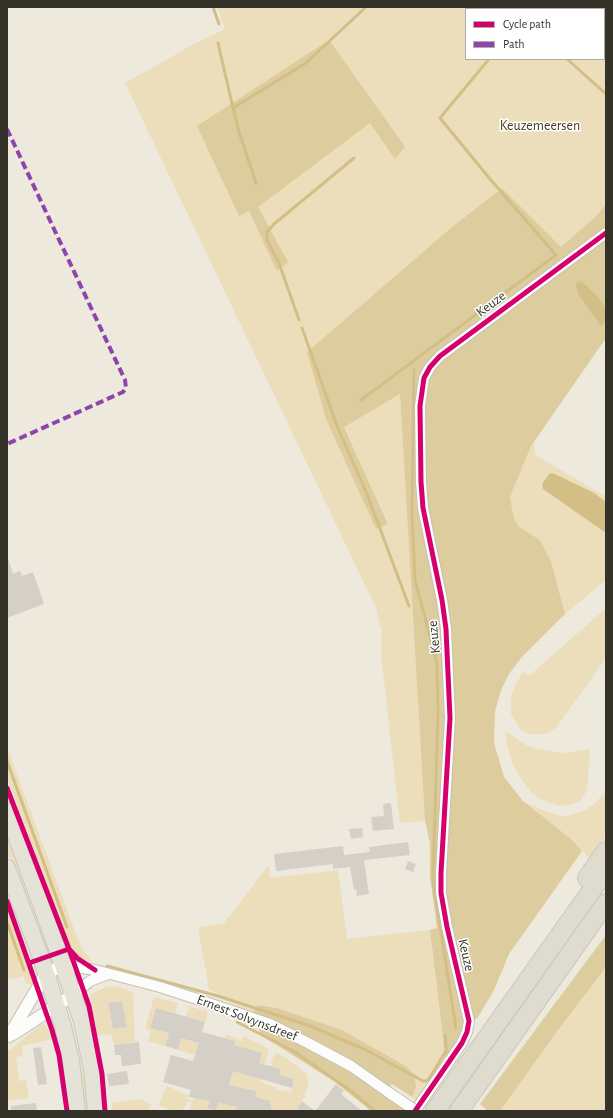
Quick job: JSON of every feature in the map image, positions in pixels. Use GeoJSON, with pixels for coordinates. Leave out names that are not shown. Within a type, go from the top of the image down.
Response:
{"type":"FeatureCollection","features":[{"type":"Feature","properties":{"kind":"highway"},"geometry":{"type":"LineString","coordinates":[[7,811],[63,965],[85,1035],[92,1069],[96,1111]]}},
{"type":"Feature","properties":{"kind":"highway"},"geometry":{"type":"LineString","coordinates":[[522,989],[580,890],[606,851]]}},
{"type":"Feature","properties":{"kind":"highway"},"geometry":{"type":"LineString","coordinates":[[7,868],[57,1005],[68,1048],[77,1111]]}},
{"type":"Feature","properties":{"kind":"highway"},"geometry":{"type":"LineString","coordinates":[[435,1111],[606,870]]}},
{"type":"Feature","properties":{"kind":"highway"},"geometry":{"type":"LineString","coordinates":[[459,1111],[606,904]]}},
{"type":"Feature","properties":{"kind":"street","name":"Keuze"},"geometry":{"type":"LineString","coordinates":[[416,1111],[462,1043],[467,1032],[468,1021],[441,893],[450,718],[448,658],[442,600],[423,508],[420,406],[424,378],[430,367],[440,356],[606,233]]}},
{"type":"Feature","properties":{"kind":"street","name":"Ernest Solvynsdreef"},"geometry":{"type":"LineString","coordinates":[[63,965],[95,970],[194,998],[270,1024],[351,1066],[416,1111]]}},
{"type":"Feature","properties":{"kind":"street"},"geometry":{"type":"LineString","coordinates":[[8,1038],[46,974],[63,965]]}},
{"type":"Feature","properties":{"kind":"street"},"geometry":{"type":"LineString","coordinates":[[8,1038],[73,995],[90,981],[108,974]]}},
{"type":"Feature","properties":{"kind":"green space","name":"Keuzemeersen"},"geometry":{"type":"Polygon","coordinates":[[[217,7],[606,7],[606,204],[597,215],[561,247],[502,188],[452,227],[307,352],[376,529],[388,523],[344,426],[400,393],[425,821],[400,823],[381,653],[382,633],[376,608],[125,83],[194,44],[225,29],[217,7]]]}},
{"type":"Feature","properties":{"kind":"green space"},"geometry":{"type":"Polygon","coordinates":[[[534,442],[535,454],[606,497],[606,580],[565,614],[551,561],[540,540],[518,526],[514,519],[510,497],[534,442]]]}},
{"type":"Feature","properties":{"kind":"green space"},"geometry":{"type":"Polygon","coordinates":[[[606,608],[606,658],[559,724],[553,730],[546,734],[529,734],[520,729],[511,715],[511,702],[512,692],[523,671],[529,676],[606,608]]]}},
{"type":"Feature","properties":{"kind":"green space"},"geometry":{"type":"Polygon","coordinates":[[[506,731],[526,745],[537,749],[564,753],[589,749],[587,790],[582,799],[568,805],[560,806],[541,800],[531,792],[513,765],[508,749],[505,734],[506,731]]]}},
{"type":"Feature","properties":{"kind":"green space"},"geometry":{"type":"Polygon","coordinates":[[[7,747],[74,929],[82,948],[93,963],[77,956],[70,946],[7,778],[7,747]]]}},
{"type":"Feature","properties":{"kind":"green space"},"geometry":{"type":"Polygon","coordinates":[[[606,791],[606,836],[590,859],[571,839],[523,801],[557,815],[567,816],[585,810],[594,804],[606,791]]]}},
{"type":"Feature","properties":{"kind":"green space"},"geometry":{"type":"Polygon","coordinates":[[[7,827],[51,952],[49,952],[31,904],[7,852],[7,827]]]}},
{"type":"Feature","properties":{"kind":"green space"},"geometry":{"type":"Polygon","coordinates":[[[269,865],[270,878],[338,870],[347,939],[430,930],[446,1061],[417,1101],[412,1097],[416,1087],[414,1074],[404,1065],[342,1030],[277,1008],[266,1006],[258,1005],[251,1014],[209,989],[198,927],[224,923],[269,865]]]}},
{"type":"Feature","properties":{"kind":"green space"},"geometry":{"type":"Polygon","coordinates":[[[7,905],[32,974],[32,984],[26,984],[24,976],[13,979],[7,977],[7,905]]]}},
{"type":"Feature","properties":{"kind":"green space"},"geometry":{"type":"Polygon","coordinates":[[[606,967],[606,1111],[500,1111],[556,1033],[606,967]]]}},
{"type":"Feature","properties":{"kind":"green space"},"geometry":{"type":"Polygon","coordinates":[[[116,986],[132,992],[135,1042],[114,1045],[111,1034],[97,1035],[90,995],[105,987],[116,986]],[[122,1001],[108,1003],[113,1029],[126,1027],[122,1001]]]}},
{"type":"Feature","properties":{"kind":"green space"},"geometry":{"type":"Polygon","coordinates":[[[154,997],[178,1003],[175,1013],[156,1008],[151,1024],[160,1031],[169,1033],[165,1046],[148,1041],[151,1031],[145,1029],[154,997]]]}},
{"type":"Feature","properties":{"kind":"green space"},"geometry":{"type":"Polygon","coordinates":[[[189,1006],[208,1012],[205,1022],[186,1017],[189,1006]]]}},
{"type":"Feature","properties":{"kind":"green space"},"geometry":{"type":"Polygon","coordinates":[[[42,1024],[46,1025],[52,1039],[22,1046],[23,1056],[16,1057],[19,1081],[26,1080],[29,1098],[7,1101],[7,1052],[42,1024]]]}},
{"type":"Feature","properties":{"kind":"green space"},"geometry":{"type":"Polygon","coordinates":[[[72,1027],[87,1086],[89,1111],[86,1111],[81,1072],[75,1057],[69,1028],[72,1027]]]}},
{"type":"Feature","properties":{"kind":"green space"},"geometry":{"type":"Polygon","coordinates":[[[181,1034],[189,1040],[199,1043],[196,1055],[178,1050],[181,1034]]]}},
{"type":"Feature","properties":{"kind":"green space"},"geometry":{"type":"Polygon","coordinates":[[[226,1034],[241,1041],[243,1036],[269,1049],[260,1082],[276,1087],[275,1090],[291,1092],[294,1079],[280,1075],[281,1069],[271,1066],[273,1057],[277,1053],[307,1074],[308,1084],[305,1096],[297,1108],[301,1111],[272,1111],[270,1101],[255,1097],[257,1091],[229,1085],[232,1076],[228,1065],[235,1041],[225,1038],[226,1034]]]}},
{"type":"Feature","properties":{"kind":"green space"},"geometry":{"type":"Polygon","coordinates":[[[167,1086],[188,1095],[187,1099],[193,1101],[194,1098],[237,1107],[235,1111],[189,1111],[192,1103],[188,1101],[182,1111],[168,1111],[168,1109],[158,1105],[167,1086]]]}},
{"type":"Feature","properties":{"kind":"green space"},"geometry":{"type":"Polygon","coordinates":[[[142,1099],[151,1105],[148,1111],[112,1111],[112,1103],[142,1099]]]}},
{"type":"Feature","properties":{"kind":"shaded area"},"geometry":{"type":"Polygon","coordinates":[[[329,40],[405,147],[395,159],[370,123],[258,207],[288,262],[277,271],[249,211],[239,216],[197,126],[329,40]]]}},
{"type":"Feature","properties":{"kind":"shaded area"},"geometry":{"type":"Polygon","coordinates":[[[502,188],[561,247],[597,215],[606,204],[606,338],[531,446],[510,497],[514,519],[518,526],[540,540],[551,561],[565,614],[521,658],[509,674],[501,690],[495,711],[494,743],[504,777],[523,801],[571,839],[582,851],[509,954],[494,990],[478,1017],[461,1031],[446,1061],[430,930],[437,928],[430,877],[430,843],[425,821],[400,394],[344,427],[388,524],[376,529],[326,419],[307,352],[452,227],[502,188]]]}},
{"type":"Feature","properties":{"kind":"shaded area"},"geometry":{"type":"Polygon","coordinates":[[[578,281],[582,282],[597,296],[606,309],[606,322],[601,326],[578,294],[576,285],[578,281]]]}},
{"type":"Feature","properties":{"kind":"shaded area"},"geometry":{"type":"Polygon","coordinates":[[[550,473],[594,493],[606,502],[606,533],[543,489],[542,484],[550,473]]]}},
{"type":"Feature","properties":{"kind":"shaded area"},"geometry":{"type":"Polygon","coordinates":[[[606,935],[606,967],[500,1111],[488,1111],[480,1104],[606,935]]]}},
{"type":"Feature","properties":{"kind":"shaded area"},"geometry":{"type":"Polygon","coordinates":[[[258,1005],[277,1008],[342,1030],[404,1065],[414,1074],[416,1087],[412,1097],[392,1084],[384,1094],[408,1109],[406,1111],[371,1111],[335,1082],[261,1035],[258,1027],[261,1017],[251,1014],[258,1005]]]}},
{"type":"Feature","properties":{"kind":"building"},"geometry":{"type":"Polygon","coordinates":[[[7,558],[13,574],[20,571],[22,576],[33,572],[44,604],[7,618],[7,558]]]}},
{"type":"Feature","properties":{"kind":"building"},"geometry":{"type":"Polygon","coordinates":[[[391,803],[394,829],[373,831],[371,817],[384,816],[383,804],[391,803]]]}},
{"type":"Feature","properties":{"kind":"building"},"geometry":{"type":"Polygon","coordinates":[[[362,828],[363,837],[351,839],[349,829],[362,828]]]}},
{"type":"Feature","properties":{"kind":"building"},"geometry":{"type":"Polygon","coordinates":[[[408,842],[410,855],[364,860],[369,894],[357,896],[356,889],[354,890],[350,867],[333,869],[333,864],[276,871],[274,854],[343,846],[344,855],[370,852],[369,847],[408,842]]]}},
{"type":"Feature","properties":{"kind":"building"},"geometry":{"type":"Polygon","coordinates":[[[408,861],[416,864],[413,872],[405,869],[408,861]]]}},
{"type":"Feature","properties":{"kind":"building"},"geometry":{"type":"Polygon","coordinates":[[[122,1001],[127,1027],[113,1029],[108,1003],[122,1001]]]}},
{"type":"Feature","properties":{"kind":"building"},"geometry":{"type":"Polygon","coordinates":[[[156,1008],[205,1022],[202,1032],[235,1041],[234,1045],[262,1053],[259,1063],[281,1069],[280,1075],[294,1079],[292,1088],[233,1071],[229,1085],[257,1091],[255,1097],[270,1101],[272,1111],[235,1111],[237,1107],[219,1103],[215,1111],[207,1108],[210,1101],[188,1097],[191,1090],[163,1082],[171,1055],[193,1061],[199,1043],[181,1038],[178,1050],[165,1046],[169,1033],[150,1028],[156,1008]]]}},
{"type":"Feature","properties":{"kind":"building"},"geometry":{"type":"Polygon","coordinates":[[[139,1042],[141,1064],[122,1066],[121,1055],[115,1055],[114,1045],[139,1042]]]}},
{"type":"Feature","properties":{"kind":"building"},"geometry":{"type":"Polygon","coordinates":[[[41,1047],[47,1084],[38,1085],[33,1048],[41,1047]]]}},
{"type":"Feature","properties":{"kind":"building"},"geometry":{"type":"Polygon","coordinates":[[[127,1071],[129,1084],[109,1086],[107,1074],[127,1071]]]}},
{"type":"Feature","properties":{"kind":"building"},"geometry":{"type":"Polygon","coordinates":[[[336,1084],[344,1091],[341,1094],[362,1111],[315,1111],[336,1084]]]}},
{"type":"Feature","properties":{"kind":"building"},"geometry":{"type":"Polygon","coordinates":[[[302,1101],[315,1111],[301,1111],[297,1108],[302,1101]]]}},
{"type":"Feature","properties":{"kind":"building"},"geometry":{"type":"Polygon","coordinates":[[[36,1103],[37,1111],[11,1111],[11,1106],[36,1103]]]}},
{"type":"Feature","properties":{"kind":"waterway"},"geometry":{"type":"LineString","coordinates":[[213,7],[219,24]]}},
{"type":"Feature","properties":{"kind":"waterway"},"geometry":{"type":"LineString","coordinates":[[256,183],[239,132],[233,108],[306,63],[366,7]]}},
{"type":"Feature","properties":{"kind":"waterway"},"geometry":{"type":"LineString","coordinates":[[218,43],[233,108]]}},
{"type":"Feature","properties":{"kind":"waterway"},"geometry":{"type":"LineString","coordinates":[[361,400],[556,255],[490,179],[440,118],[488,60]]}},
{"type":"Feature","properties":{"kind":"waterway"},"geometry":{"type":"LineString","coordinates":[[568,60],[606,94]]}},
{"type":"Feature","properties":{"kind":"waterway"},"geometry":{"type":"LineString","coordinates":[[299,320],[279,263],[267,240],[267,232],[274,224],[354,158]]}},
{"type":"Feature","properties":{"kind":"waterway"},"geometry":{"type":"LineString","coordinates":[[302,328],[337,426],[367,494],[409,606]]}},
{"type":"Feature","properties":{"kind":"waterway"},"geometry":{"type":"LineString","coordinates":[[414,369],[412,515],[415,580],[437,663],[438,712],[433,881],[456,1028]]}},
{"type":"Feature","properties":{"kind":"waterway"},"geometry":{"type":"LineString","coordinates":[[7,761],[67,927]]}},
{"type":"Feature","properties":{"kind":"waterway"},"geometry":{"type":"LineString","coordinates":[[7,922],[24,970]]}},
{"type":"Feature","properties":{"kind":"waterway"},"geometry":{"type":"LineString","coordinates":[[107,966],[218,996],[310,1026],[366,1050],[423,1081],[429,1079],[446,1051],[445,1035]]}},
{"type":"Feature","properties":{"kind":"waterway"},"geometry":{"type":"LineString","coordinates":[[237,1022],[295,1052],[351,1091],[375,1111]]}},
{"type":"Feature","properties":{"kind":"marked path"},"geometry":{"type":"LineString","coordinates":[[7,129],[125,380],[126,388],[123,392],[7,444]]}},
{"type":"Feature","properties":{"kind":"cycle path"},"geometry":{"type":"LineString","coordinates":[[415,1111],[462,1043],[467,1032],[469,1021],[447,927],[441,893],[450,718],[446,629],[442,600],[423,508],[421,482],[420,406],[424,378],[430,367],[440,356],[606,233]]}},
{"type":"Feature","properties":{"kind":"cycle path"},"geometry":{"type":"LineString","coordinates":[[7,788],[69,949],[89,1006],[102,1074],[105,1111]]}},
{"type":"Feature","properties":{"kind":"cycle path"},"geometry":{"type":"LineString","coordinates":[[7,901],[52,1030],[59,1055],[67,1111]]}},
{"type":"Feature","properties":{"kind":"cycle path"},"geometry":{"type":"LineString","coordinates":[[29,963],[69,949],[77,958],[95,970]]}}]}
